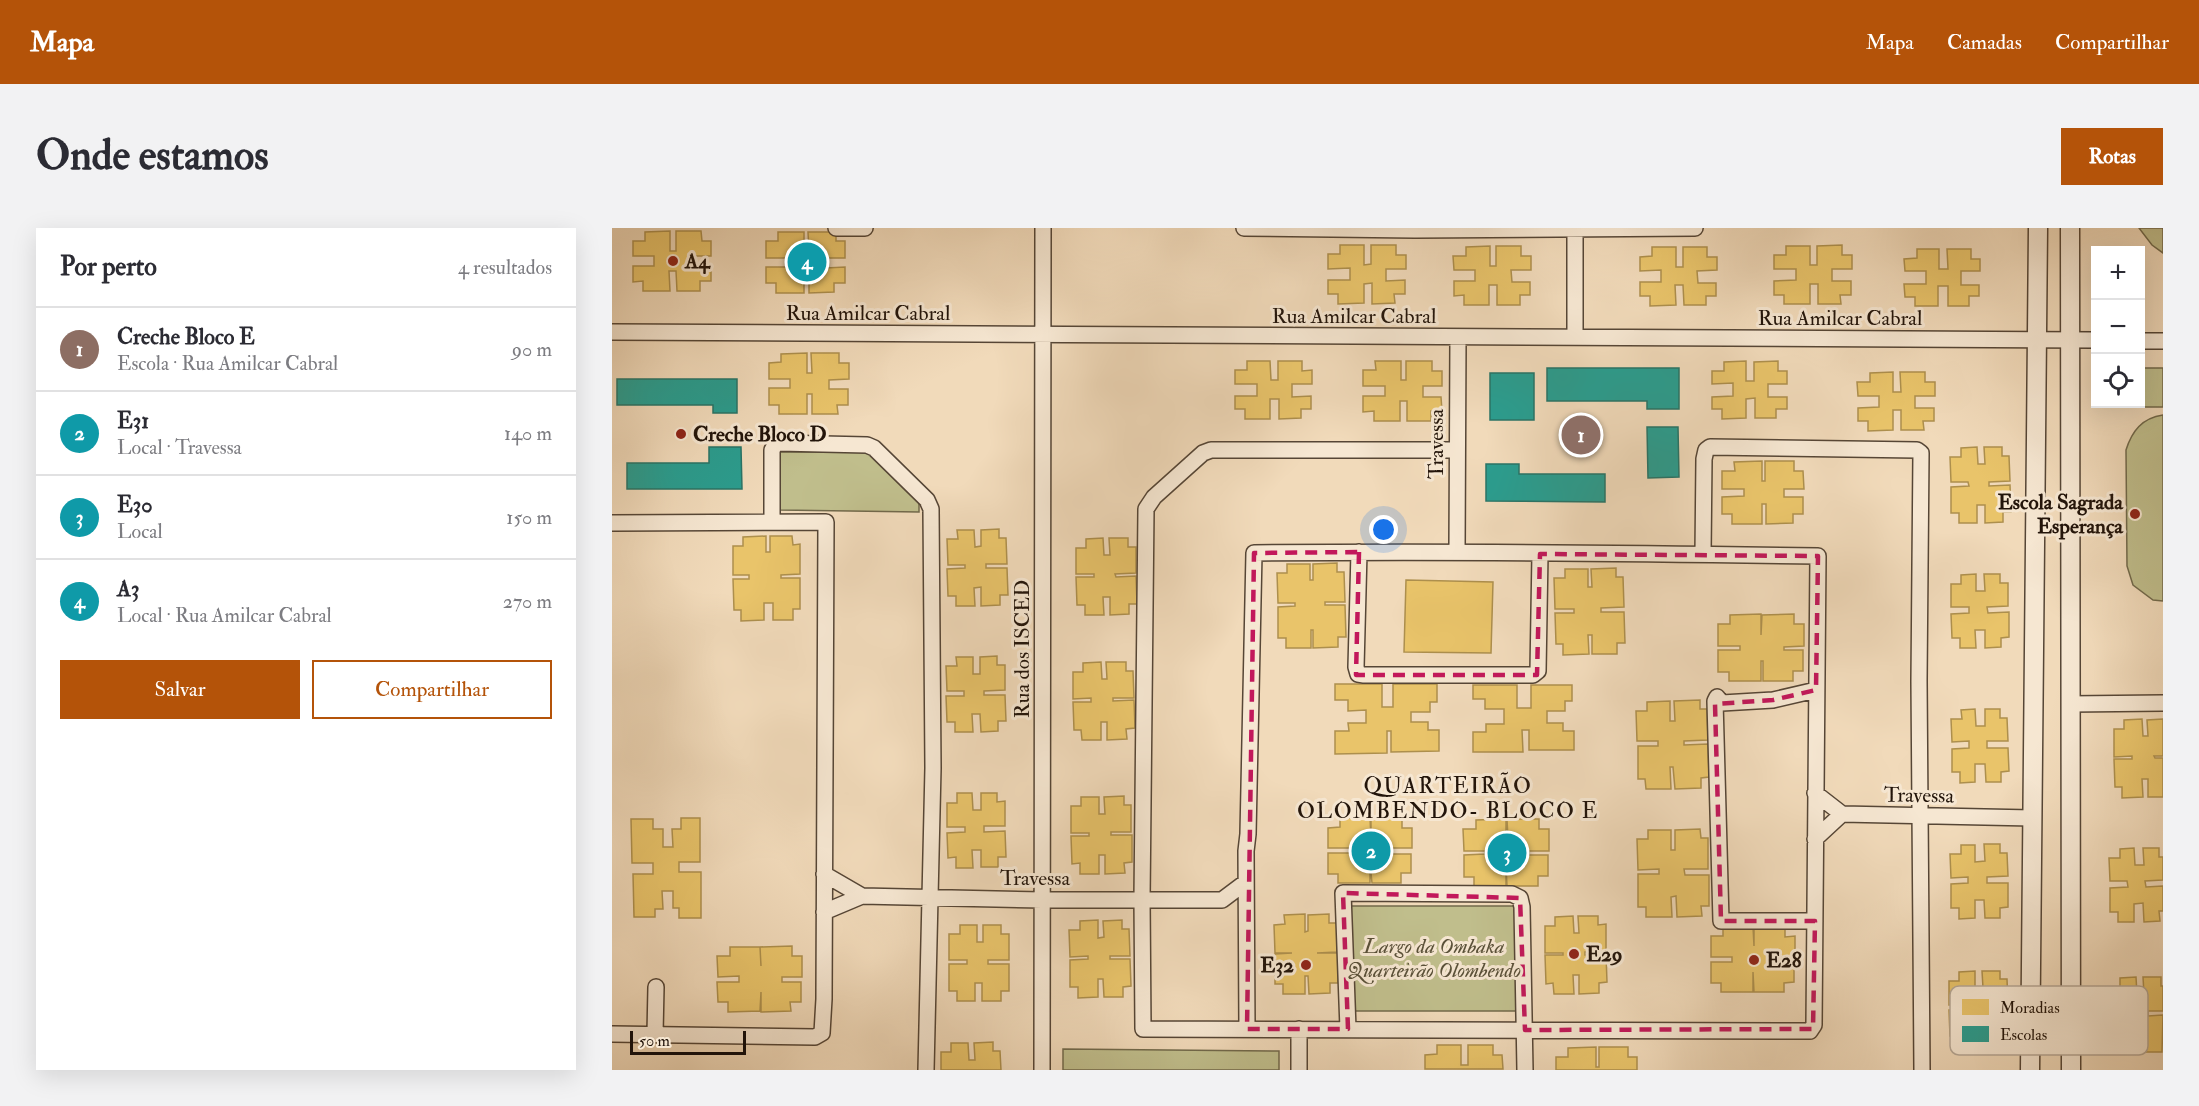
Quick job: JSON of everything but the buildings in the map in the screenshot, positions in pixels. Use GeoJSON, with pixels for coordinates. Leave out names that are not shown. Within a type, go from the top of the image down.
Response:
{"type":"FeatureCollection","features":[{"type":"Feature","properties":{"kind":"street"},"geometry":{"type":"LineString","coordinates":[[836,228],[865,228]]}},
{"type":"Feature","properties":{"kind":"street","name":"Rua dos ISCED"},"geometry":{"type":"LineString","coordinates":[[1042,1070],[1043,228]]}},
{"type":"Feature","properties":{"kind":"street"},"geometry":{"type":"LineString","coordinates":[[1244,228],[1695,228]]}},
{"type":"Feature","properties":{"kind":"street"},"geometry":{"type":"LineString","coordinates":[[2031,986],[2038,228]]}},
{"type":"Feature","properties":{"kind":"street"},"geometry":{"type":"LineString","coordinates":[[2070,228],[2071,986]]}},
{"type":"Feature","properties":{"kind":"street"},"geometry":{"type":"LineString","coordinates":[[1575,229],[1575,336]]}},
{"type":"Feature","properties":{"kind":"street","name":"Rua Amilcar Cabral"},"geometry":{"type":"LineString","coordinates":[[612,333],[2091,340]]}},
{"type":"Feature","properties":{"kind":"street","name":"Travessa"},"geometry":{"type":"LineString","coordinates":[[1457,551],[1458,338]]}},
{"type":"Feature","properties":{"kind":"street"},"geometry":{"type":"LineString","coordinates":[[2145,341],[2163,341]]}},
{"type":"Feature","properties":{"kind":"street"},"geometry":{"type":"LineString","coordinates":[[772,522],[772,450],[779,443],[867,445],[874,448],[929,502],[931,509],[933,768],[926,1070]]}},
{"type":"Feature","properties":{"kind":"street"},"geometry":{"type":"LineString","coordinates":[[1703,554],[1704,459],[1706,450],[1710,447],[1917,450],[1922,453],[1919,681],[1922,1070]]}},
{"type":"Feature","properties":{"kind":"street"},"geometry":{"type":"LineString","coordinates":[[1247,1029],[1245,915],[1254,553],[1457,551],[1540,554],[1818,556],[1814,1025],[1810,1031],[1143,1029],[1146,509],[1154,497],[1203,453],[1211,450],[1456,450]]}},
{"type":"Feature","properties":{"kind":"street"},"geometry":{"type":"LineString","coordinates":[[612,523],[826,522],[825,912],[822,1034],[815,1036],[612,1034]]}},
{"type":"Feature","properties":{"kind":"street"},"geometry":{"type":"LineString","coordinates":[[1359,552],[1356,667],[1358,674],[1364,675],[1533,675],[1538,671],[1540,554]]}},
{"type":"Feature","properties":{"kind":"street"},"geometry":{"type":"LineString","coordinates":[[1815,921],[1721,921],[1715,701],[1717,697],[1722,703],[1773,700],[1816,690]]}},
{"type":"Feature","properties":{"kind":"street"},"geometry":{"type":"LineString","coordinates":[[2070,704],[2163,703]]}},
{"type":"Feature","properties":{"kind":"street"},"geometry":{"type":"LineString","coordinates":[[1815,794],[1842,814],[1815,839]]}},
{"type":"Feature","properties":{"kind":"street","name":"Travessa"},"geometry":{"type":"LineString","coordinates":[[1842,814],[2032,818]]}},
{"type":"Feature","properties":{"kind":"street","name":"Travessa"},"geometry":{"type":"LineString","coordinates":[[825,874],[862,896],[1042,900],[1222,900]]}},
{"type":"Feature","properties":{"kind":"street"},"geometry":{"type":"LineString","coordinates":[[1245,915],[1222,900],[1246,882]]}},
{"type":"Feature","properties":{"kind":"street"},"geometry":{"type":"LineString","coordinates":[[1348,1029],[1343,893],[1512,894],[1520,898],[1522,907],[1525,1070]]}},
{"type":"Feature","properties":{"kind":"street"},"geometry":{"type":"LineString","coordinates":[[825,912],[862,896]]}},
{"type":"Feature","properties":{"kind":"street"},"geometry":{"type":"LineString","coordinates":[[655,1034],[656,987]]}},
{"type":"Feature","properties":{"kind":"street"},"geometry":{"type":"LineString","coordinates":[[1299,1029],[1299,1070]]}},
{"type":"Feature","properties":{"kind":"street"},"geometry":{"type":"LineString","coordinates":[[2030,1055],[2030,1070]]}},
{"type":"Feature","properties":{"kind":"street"},"geometry":{"type":"LineString","coordinates":[[2071,1055],[2071,1070]]}},
{"type":"Feature","properties":{"kind":"highlighted area"},"geometry":{"type":"Polygon","coordinates":[[[1359,552],[1356,675],[1537,675],[1540,554],[1818,556],[1816,690],[1773,700],[1715,704],[1721,921],[1815,921],[1813,1029],[1525,1030],[1520,898],[1343,893],[1348,1029],[1247,1029],[1254,553],[1359,552]]]}},
{"type":"Feature","properties":{"kind":"green space"},"geometry":{"type":"Polygon","coordinates":[[[2139,228],[2163,228],[2163,253],[2152,245],[2139,228]]]}},
{"type":"Feature","properties":{"kind":"green space"},"geometry":{"type":"Polygon","coordinates":[[[2145,368],[2163,368],[2163,407],[2145,407],[2145,368]]]}},
{"type":"Feature","properties":{"kind":"green space"},"geometry":{"type":"Polygon","coordinates":[[[2163,415],[2163,601],[2153,600],[2133,585],[2127,566],[2126,450],[2139,426],[2149,419],[2163,415]]]}},
{"type":"Feature","properties":{"kind":"green space"},"geometry":{"type":"Polygon","coordinates":[[[777,452],[870,452],[919,500],[919,512],[780,510],[776,506],[777,452]]]}},
{"type":"Feature","properties":{"kind":"green space","name":"Largo da Ombaka Quarteirão Olombendo"},"geometry":{"type":"Polygon","coordinates":[[[1351,906],[1517,906],[1517,1011],[1352,1011],[1351,906]]]}},
{"type":"Feature","properties":{"kind":"green space"},"geometry":{"type":"Polygon","coordinates":[[[1063,1049],[1279,1051],[1279,1070],[1063,1070],[1063,1049]]]}},
{"type":"Feature","properties":{"kind":"place","name":"A4"},"geometry":{"type":"Point","coordinates":[673,261]}},
{"type":"Feature","properties":{"kind":"place","name":"A3"},"geometry":{"type":"Point","coordinates":[807,262]}},
{"type":"Feature","properties":{"kind":"place","name":"Creche Bloco D"},"geometry":{"type":"Point","coordinates":[681,434]}},
{"type":"Feature","properties":{"kind":"place","name":"Creche Bloco E"},"geometry":{"type":"Point","coordinates":[1581,435]}},
{"type":"Feature","properties":{"kind":"place","name":"Escola Sagrada Esperança"},"geometry":{"type":"Point","coordinates":[2135,514]}},
{"type":"Feature","properties":{"kind":"place","name":"E31"},"geometry":{"type":"Point","coordinates":[1371,851]}},
{"type":"Feature","properties":{"kind":"place","name":"E30"},"geometry":{"type":"Point","coordinates":[1507,853]}},
{"type":"Feature","properties":{"kind":"place","name":"E29"},"geometry":{"type":"Point","coordinates":[1574,954]}},
{"type":"Feature","properties":{"kind":"place","name":"E28"},"geometry":{"type":"Point","coordinates":[1754,960]}},
{"type":"Feature","properties":{"kind":"place","name":"E32"},"geometry":{"type":"Point","coordinates":[1306,965]}},
{"type":"Feature","properties":{"kind":"district","name":"QUARTEIRÃO OLOMBENDO- BLOCO E"},"geometry":{"type":"Point","coordinates":[1448,798]}}]}
